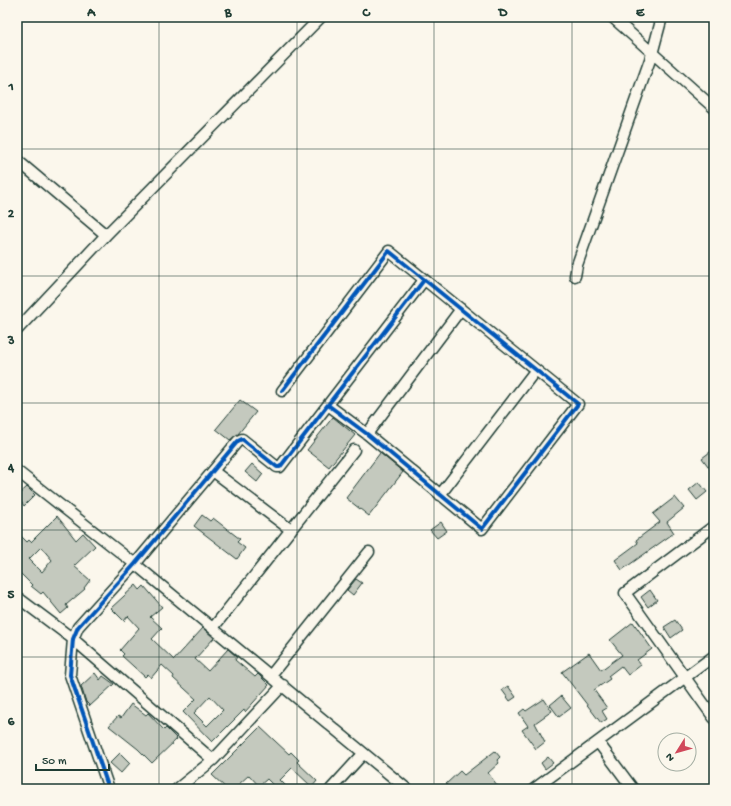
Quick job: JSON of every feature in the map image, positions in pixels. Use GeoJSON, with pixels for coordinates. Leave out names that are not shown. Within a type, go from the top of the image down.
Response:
{"type":"FeatureCollection","features":[{"type":"Feature","properties":{"kind":"street"},"geometry":{"type":"LineString","coordinates":[[17,330],[106,235],[321,17]]}},
{"type":"Feature","properties":{"kind":"street"},"geometry":{"type":"LineString","coordinates":[[612,17],[714,108]]}},
{"type":"Feature","properties":{"kind":"street"},"geometry":{"type":"LineString","coordinates":[[575,276],[577,265],[652,54],[662,17]]}},
{"type":"Feature","properties":{"kind":"street"},"geometry":{"type":"LineString","coordinates":[[17,160],[106,235]]}},
{"type":"Feature","properties":{"kind":"street"},"geometry":{"type":"LineString","coordinates":[[282,391],[390,251],[535,371],[578,404],[482,529],[367,434],[328,406]]}},
{"type":"Feature","properties":{"kind":"street"},"geometry":{"type":"LineString","coordinates":[[109,789],[70,675],[73,639],[78,627],[135,564],[238,441],[242,439],[277,467],[280,467],[424,280]]}},
{"type":"Feature","properties":{"kind":"street"},"geometry":{"type":"LineString","coordinates":[[367,434],[461,309]]}},
{"type":"Feature","properties":{"kind":"street"},"geometry":{"type":"LineString","coordinates":[[440,495],[535,371]]}},
{"type":"Feature","properties":{"kind":"street"},"geometry":{"type":"LineString","coordinates":[[213,628],[354,450]]}},
{"type":"Feature","properties":{"kind":"street"},"geometry":{"type":"LineString","coordinates":[[17,471],[135,564],[271,675],[406,789]]}},
{"type":"Feature","properties":{"kind":"street"},"geometry":{"type":"LineString","coordinates":[[213,471],[291,530]]}},
{"type":"Feature","properties":{"kind":"street"},"geometry":{"type":"LineString","coordinates":[[714,526],[625,593],[714,718]]}},
{"type":"Feature","properties":{"kind":"street"},"geometry":{"type":"LineString","coordinates":[[271,675],[369,552]]}},
{"type":"Feature","properties":{"kind":"street"},"geometry":{"type":"LineString","coordinates":[[17,597],[73,639],[213,760]]}},
{"type":"Feature","properties":{"kind":"street"},"geometry":{"type":"LineString","coordinates":[[534,789],[714,656]]}},
{"type":"Feature","properties":{"kind":"street"},"geometry":{"type":"LineString","coordinates":[[177,789],[213,760],[283,685]]}},
{"type":"Feature","properties":{"kind":"street"},"geometry":{"type":"LineString","coordinates":[[598,742],[633,789]]}},
{"type":"Feature","properties":{"kind":"street"},"geometry":{"type":"LineString","coordinates":[[331,789],[363,754]]}},
{"type":"Feature","properties":{"kind":"building"},"geometry":{"type":"Polygon","coordinates":[[[240,400],[256,412],[238,434],[230,440],[216,429],[240,400]]]}},
{"type":"Feature","properties":{"kind":"building"},"geometry":{"type":"Polygon","coordinates":[[[333,417],[355,435],[329,467],[307,450],[333,417]]]}},
{"type":"Feature","properties":{"kind":"building"},"geometry":{"type":"Polygon","coordinates":[[[714,449],[714,474],[702,458],[714,449]]]}},
{"type":"Feature","properties":{"kind":"building"},"geometry":{"type":"Polygon","coordinates":[[[380,453],[403,472],[369,516],[346,498],[380,453]]]}},
{"type":"Feature","properties":{"kind":"building"},"geometry":{"type":"Polygon","coordinates":[[[252,464],[263,474],[257,482],[245,472],[252,464]]]}},
{"type":"Feature","properties":{"kind":"building"},"geometry":{"type":"Polygon","coordinates":[[[699,482],[707,492],[697,500],[689,490],[699,482]]]}},
{"type":"Feature","properties":{"kind":"building"},"geometry":{"type":"Polygon","coordinates":[[[27,487],[35,495],[24,506],[17,496],[27,487]]]}},
{"type":"Feature","properties":{"kind":"building"},"geometry":{"type":"Polygon","coordinates":[[[675,497],[684,508],[667,522],[674,533],[622,570],[615,560],[638,543],[636,540],[660,522],[653,514],[675,497]]]}},
{"type":"Feature","properties":{"kind":"building"},"geometry":{"type":"Polygon","coordinates":[[[202,515],[210,521],[213,518],[240,539],[237,542],[245,548],[237,559],[194,526],[202,515]]]}},
{"type":"Feature","properties":{"kind":"building"},"geometry":{"type":"Polygon","coordinates":[[[57,516],[76,540],[83,533],[95,546],[74,566],[90,580],[84,588],[85,589],[66,605],[68,608],[61,614],[43,592],[41,594],[31,586],[32,585],[17,570],[17,532],[27,542],[29,540],[31,542],[57,516]],[[41,547],[29,559],[42,572],[52,560],[41,547]]]}},
{"type":"Feature","properties":{"kind":"building"},"geometry":{"type":"Polygon","coordinates":[[[441,522],[447,531],[437,538],[430,530],[441,522]]]}},
{"type":"Feature","properties":{"kind":"building"},"geometry":{"type":"Polygon","coordinates":[[[356,579],[362,583],[353,595],[347,590],[356,579]]]}},
{"type":"Feature","properties":{"kind":"building"},"geometry":{"type":"Polygon","coordinates":[[[136,585],[140,590],[144,586],[162,607],[150,617],[162,628],[152,639],[174,660],[203,628],[214,638],[195,659],[208,671],[228,649],[237,657],[235,660],[255,677],[258,674],[269,685],[245,712],[244,710],[212,742],[183,712],[196,699],[173,678],[174,676],[162,665],[151,678],[148,674],[145,677],[122,656],[124,654],[120,650],[139,628],[128,616],[124,621],[111,608],[136,585]],[[210,696],[194,713],[207,726],[223,710],[210,696]]]}},
{"type":"Feature","properties":{"kind":"building"},"geometry":{"type":"Polygon","coordinates":[[[650,590],[657,600],[648,607],[641,597],[650,590]]]}},
{"type":"Feature","properties":{"kind":"building"},"geometry":{"type":"Polygon","coordinates":[[[675,620],[682,630],[671,638],[664,627],[675,620]]]}},
{"type":"Feature","properties":{"kind":"building"},"geometry":{"type":"Polygon","coordinates":[[[633,622],[652,649],[637,660],[641,665],[628,675],[621,666],[608,676],[610,679],[594,690],[607,708],[602,711],[607,719],[601,723],[562,672],[589,653],[601,670],[622,655],[610,640],[633,622]]]}},
{"type":"Feature","properties":{"kind":"building"},"geometry":{"type":"Polygon","coordinates":[[[95,673],[100,680],[103,676],[114,684],[90,706],[86,702],[81,686],[95,673]]]}},
{"type":"Feature","properties":{"kind":"building"},"geometry":{"type":"Polygon","coordinates":[[[508,686],[516,697],[510,701],[502,690],[508,686]]]}},
{"type":"Feature","properties":{"kind":"building"},"geometry":{"type":"Polygon","coordinates":[[[561,696],[571,708],[559,717],[550,705],[561,696]]]}},
{"type":"Feature","properties":{"kind":"building"},"geometry":{"type":"Polygon","coordinates":[[[544,699],[552,711],[535,723],[545,742],[536,749],[522,730],[528,726],[519,713],[524,709],[526,711],[544,699]]]}},
{"type":"Feature","properties":{"kind":"building"},"geometry":{"type":"Polygon","coordinates":[[[131,704],[146,715],[148,713],[164,730],[166,728],[177,739],[152,763],[138,749],[109,726],[118,716],[121,718],[131,704]]]}},
{"type":"Feature","properties":{"kind":"building"},"geometry":{"type":"Polygon","coordinates":[[[260,727],[289,754],[291,752],[299,760],[297,762],[317,781],[312,787],[292,768],[280,780],[289,789],[277,789],[267,779],[259,786],[249,775],[238,785],[241,789],[227,789],[212,775],[260,727]]]}},
{"type":"Feature","properties":{"kind":"building"},"geometry":{"type":"Polygon","coordinates":[[[495,751],[500,757],[497,760],[499,763],[488,773],[500,789],[450,789],[446,784],[460,771],[464,775],[495,751]]]}},
{"type":"Feature","properties":{"kind":"building"},"geometry":{"type":"Polygon","coordinates":[[[120,753],[130,763],[121,773],[110,763],[120,753]]]}},
{"type":"Feature","properties":{"kind":"building"},"geometry":{"type":"Polygon","coordinates":[[[548,757],[553,763],[545,769],[541,763],[548,757]]]}},
{"type":"Feature","properties":{"kind":"cycle path"},"geometry":{"type":"LineString","coordinates":[[282,391],[389,251],[578,404],[482,529],[367,434],[328,405]]}},
{"type":"Feature","properties":{"kind":"cycle path"},"geometry":{"type":"LineString","coordinates":[[109,789],[70,675],[73,639],[78,627],[135,564],[238,441],[242,439],[277,467],[280,467],[424,280]]}}]}
